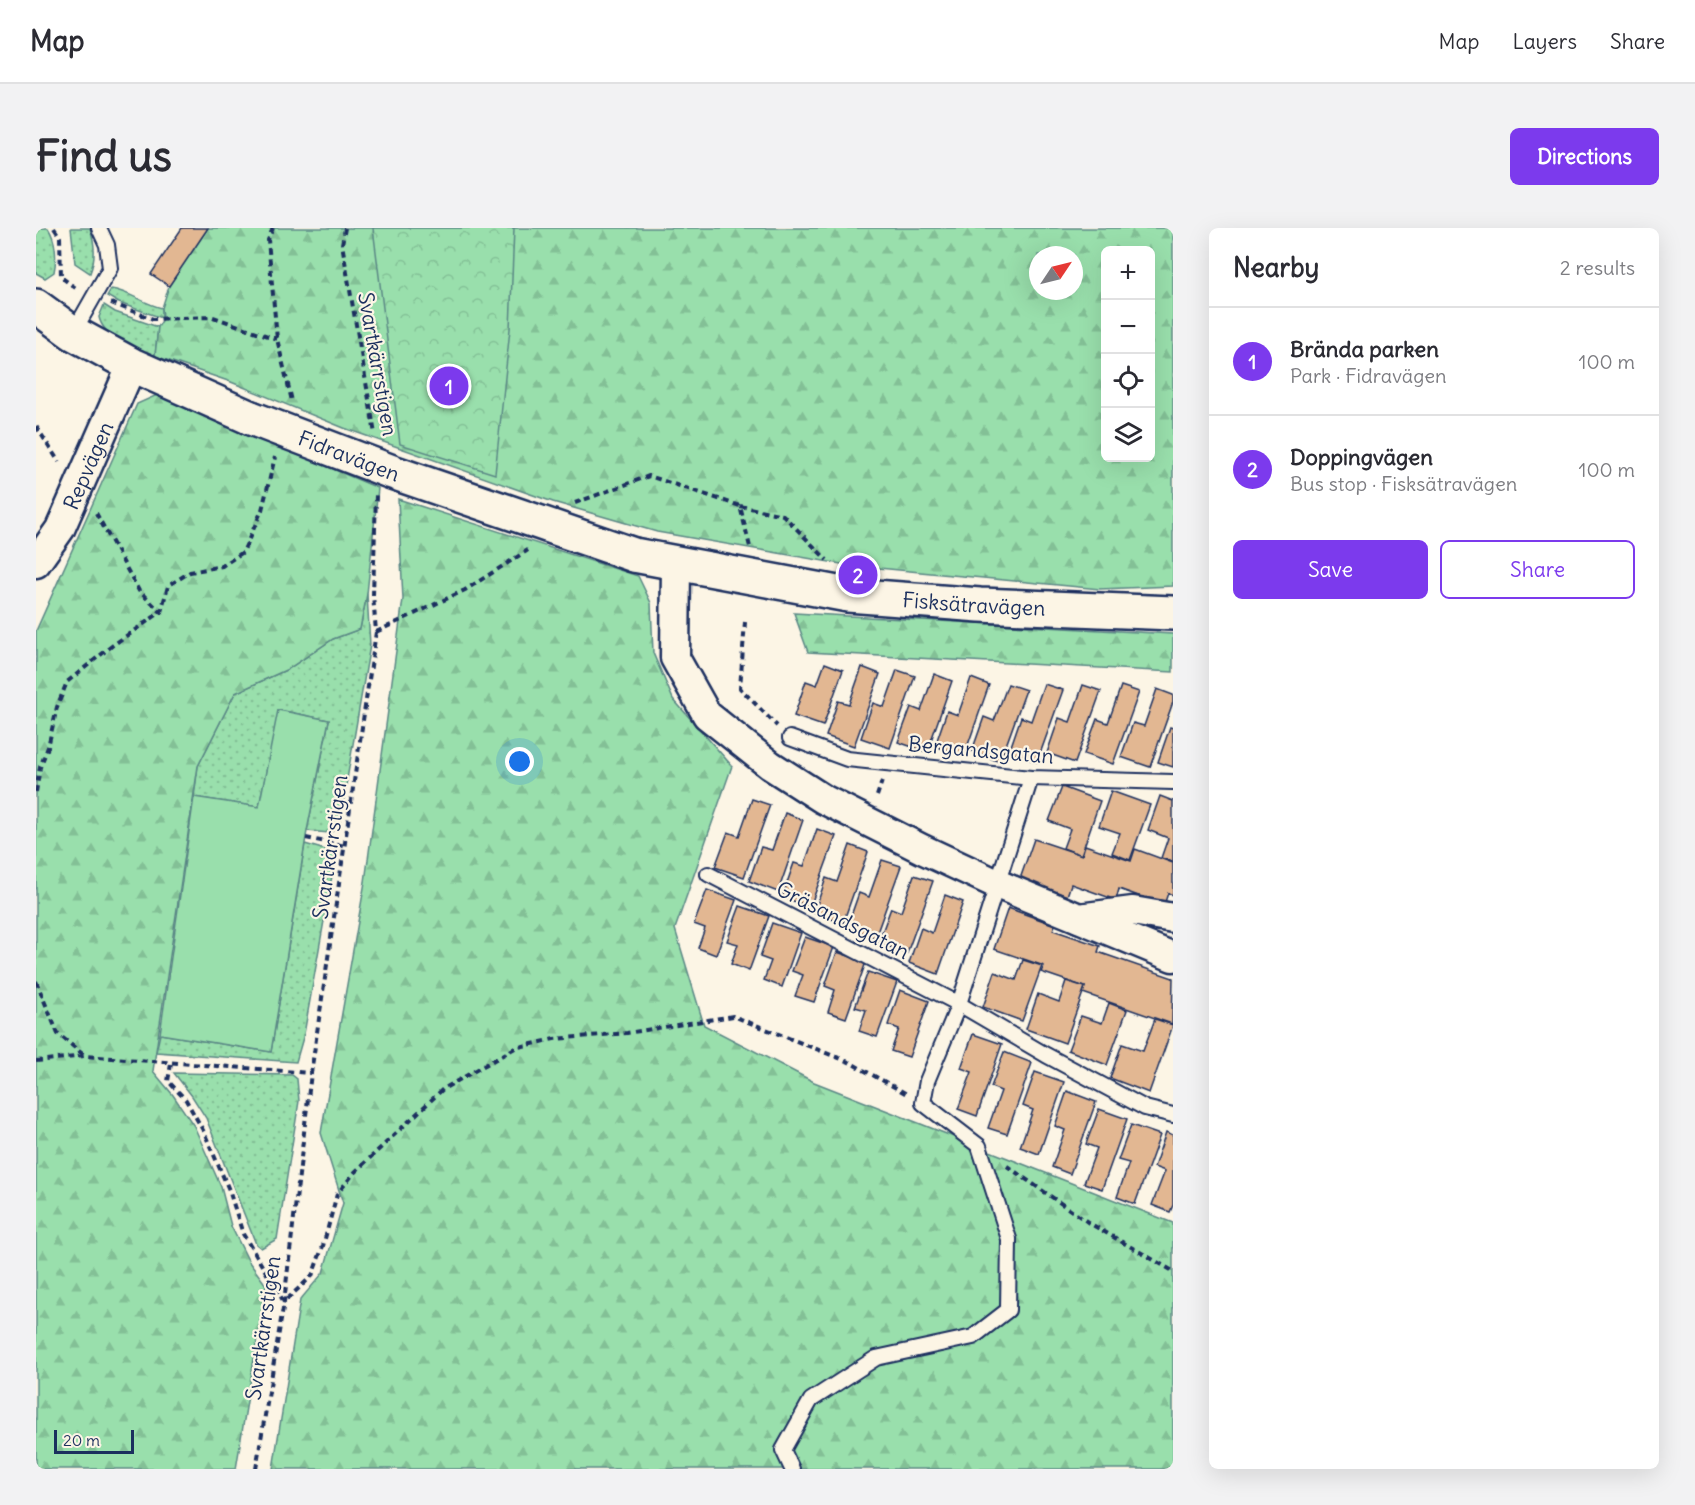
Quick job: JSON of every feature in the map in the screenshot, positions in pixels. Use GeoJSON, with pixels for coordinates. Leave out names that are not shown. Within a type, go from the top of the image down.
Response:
{"type":"FeatureCollection","features":[{"type":"Feature","properties":{"kind":"street","name":"Fidravägen"},"geometry":{"type":"LineString","coordinates":[[36,306],[73,333],[132,365],[251,418],[392,472],[634,555]]}},
{"type":"Feature","properties":{"kind":"street","name":"Repvägen"},"geometry":{"type":"LineString","coordinates":[[36,563],[60,529],[132,365]]}},
{"type":"Feature","properties":{"kind":"street","name":"Fisksätravägen"},"geometry":{"type":"LineString","coordinates":[[634,555],[848,595],[980,605],[1173,613]]}},
{"type":"Feature","properties":{"kind":"street"},"geometry":{"type":"LineString","coordinates":[[676,564],[675,658],[707,716],[770,765],[823,799],[868,823],[998,884],[1173,957]]}},
{"type":"Feature","properties":{"kind":"street"},"geometry":{"type":"LineString","coordinates":[[1079,918],[1133,911],[1173,918]]}},
{"type":"Feature","properties":{"kind":"lane"},"geometry":{"type":"LineString","coordinates":[[73,333],[110,267],[107,245],[99,228]]}},
{"type":"Feature","properties":{"kind":"lane","name":"Bergandsgatan"},"geometry":{"type":"LineString","coordinates":[[790,738],[847,759],[1031,778],[1173,782]]}},
{"type":"Feature","properties":{"kind":"lane"},"geometry":{"type":"LineString","coordinates":[[792,1469],[783,1450],[811,1400],[876,1358],[973,1337],[1008,1310],[1009,1239],[979,1146],[923,1103],[927,1082],[959,1004],[1031,778]]}},
{"type":"Feature","properties":{"kind":"lane","name":"Gräsandsgatan"},"geometry":{"type":"LineString","coordinates":[[708,874],[959,1004],[1046,1055],[1144,1108],[1173,1115]]}},
{"type":"Feature","properties":{"kind":"path"},"geometry":{"type":"LineString","coordinates":[[54,228],[60,237],[61,277],[80,291]]}},
{"type":"Feature","properties":{"kind":"path"},"geometry":{"type":"LineString","coordinates":[[273,228],[268,240],[278,339],[292,402]]}},
{"type":"Feature","properties":{"kind":"path","name":"Svartkärrstigen"},"geometry":{"type":"LineString","coordinates":[[345,228],[342,244],[375,435]]}},
{"type":"Feature","properties":{"kind":"path"},"geometry":{"type":"LineString","coordinates":[[108,302],[153,319],[213,317],[278,339]]}},
{"type":"Feature","properties":{"kind":"path"},"geometry":{"type":"LineString","coordinates":[[36,426],[64,469]]}},
{"type":"Feature","properties":{"kind":"path"},"geometry":{"type":"LineString","coordinates":[[36,792],[40,767],[48,747],[57,707],[67,682],[113,645],[162,612],[168,586],[190,572],[222,566],[243,552],[262,510],[276,454]]}},
{"type":"Feature","properties":{"kind":"path"},"geometry":{"type":"LineString","coordinates":[[570,512],[576,502],[649,476],[740,506],[783,515],[832,565]]}},
{"type":"Feature","properties":{"kind":"path","name":"Svartkärrstigen"},"geometry":{"type":"LineString","coordinates":[[256,1469],[284,1302],[310,1073],[376,632],[373,595],[376,492]]}},
{"type":"Feature","properties":{"kind":"path"},"geometry":{"type":"LineString","coordinates":[[92,506],[139,591],[162,612]]}},
{"type":"Feature","properties":{"kind":"path"},"geometry":{"type":"LineString","coordinates":[[740,506],[751,550]]}},
{"type":"Feature","properties":{"kind":"path"},"geometry":{"type":"LineString","coordinates":[[376,632],[465,590],[531,549]]}},
{"type":"Feature","properties":{"kind":"path"},"geometry":{"type":"LineString","coordinates":[[744,622],[740,688],[790,738]]}},
{"type":"Feature","properties":{"kind":"path"},"geometry":{"type":"LineString","coordinates":[[868,823],[888,763]]}},
{"type":"Feature","properties":{"kind":"path"},"geometry":{"type":"LineString","coordinates":[[306,838],[345,846]]}},
{"type":"Feature","properties":{"kind":"path"},"geometry":{"type":"LineString","coordinates":[[36,981],[58,1034],[85,1056]]}},
{"type":"Feature","properties":{"kind":"path"},"geometry":{"type":"LineString","coordinates":[[171,1064],[168,1081],[186,1100],[204,1132],[229,1190],[243,1234],[284,1302],[312,1276],[337,1194],[355,1172],[443,1089],[515,1048],[554,1039],[627,1033],[733,1016],[849,1062],[923,1103]]}},
{"type":"Feature","properties":{"kind":"path"},"geometry":{"type":"LineString","coordinates":[[36,1061],[85,1056],[310,1073]]}},
{"type":"Feature","properties":{"kind":"path"},"geometry":{"type":"LineString","coordinates":[[979,1146],[1089,1223],[1173,1271]]}},
{"type":"Feature","properties":{"kind":"green space"},"geometry":{"type":"Polygon","coordinates":[[[36,228],[48,228],[56,255],[54,272],[45,278],[36,273],[36,228]]]}},
{"type":"Feature","properties":{"kind":"green space"},"geometry":{"type":"Polygon","coordinates":[[[71,228],[90,228],[94,250],[90,273],[75,263],[71,228]]]}},
{"type":"Feature","properties":{"kind":"green space"},"geometry":{"type":"Polygon","coordinates":[[[208,228],[1173,228],[1173,586],[1100,589],[847,565],[657,532],[553,502],[344,428],[231,382],[155,356],[158,327],[163,319],[162,308],[169,286],[208,228]]]}},
{"type":"Feature","properties":{"kind":"green space"},"geometry":{"type":"Polygon","coordinates":[[[373,228],[514,228],[510,329],[495,474],[400,444],[373,228]]]}},
{"type":"Feature","properties":{"kind":"green space"},"geometry":{"type":"Polygon","coordinates":[[[111,289],[162,308],[162,318],[119,303],[107,296],[111,289]]]}},
{"type":"Feature","properties":{"kind":"green space"},"geometry":{"type":"Polygon","coordinates":[[[104,305],[115,312],[158,327],[155,356],[130,349],[106,330],[99,317],[104,305]]]}},
{"type":"Feature","properties":{"kind":"green space"},"geometry":{"type":"Polygon","coordinates":[[[157,395],[378,488],[367,594],[360,629],[333,639],[288,669],[235,693],[198,766],[153,1071],[194,1126],[221,1187],[231,1226],[249,1262],[266,1285],[236,1469],[36,1469],[36,631],[137,404],[157,395]]]}},
{"type":"Feature","properties":{"kind":"green space"},"geometry":{"type":"Polygon","coordinates":[[[398,499],[638,576],[651,603],[653,653],[673,699],[732,766],[675,929],[704,1025],[814,1082],[1173,1223],[1173,1469],[273,1469],[300,1300],[323,1273],[343,1203],[321,1133],[365,882],[403,599],[398,499]]]}},
{"type":"Feature","properties":{"kind":"green space"},"geometry":{"type":"Polygon","coordinates":[[[367,594],[370,645],[339,826],[330,833],[307,831],[329,720],[279,710],[259,807],[194,797],[198,766],[235,693],[288,669],[333,639],[360,629],[367,594]]]}},
{"type":"Feature","properties":{"kind":"green space"},"geometry":{"type":"Polygon","coordinates":[[[794,613],[1173,634],[1173,672],[808,652],[794,613]]]}},
{"type":"Feature","properties":{"kind":"green space"},"geometry":{"type":"Polygon","coordinates":[[[278,710],[329,720],[307,831],[271,1052],[160,1034],[194,797],[259,807],[278,710]]]}},
{"type":"Feature","properties":{"kind":"green space"},"geometry":{"type":"Polygon","coordinates":[[[305,844],[336,853],[304,1034],[296,1062],[156,1052],[160,1034],[271,1052],[305,844]]]}},
{"type":"Feature","properties":{"kind":"green space"},"geometry":{"type":"Polygon","coordinates":[[[174,1073],[292,1075],[297,1079],[299,1101],[277,1239],[261,1248],[256,1244],[206,1118],[174,1073]]]}},
{"type":"Feature","properties":{"kind":"building"},"geometry":{"type":"Polygon","coordinates":[[[182,228],[208,228],[169,286],[151,274],[182,228]]]}},
{"type":"Feature","properties":{"kind":"building"},"geometry":{"type":"Polygon","coordinates":[[[825,663],[843,670],[823,726],[794,716],[806,681],[817,685],[825,663]]]}},
{"type":"Feature","properties":{"kind":"building"},"geometry":{"type":"Polygon","coordinates":[[[862,667],[880,674],[854,746],[826,736],[838,701],[849,704],[862,667]]]}},
{"type":"Feature","properties":{"kind":"building"},"geometry":{"type":"Polygon","coordinates":[[[897,670],[915,676],[890,748],[861,738],[873,703],[884,707],[897,670]]]}},
{"type":"Feature","properties":{"kind":"building"},"geometry":{"type":"Polygon","coordinates":[[[934,674],[952,681],[927,752],[898,742],[911,707],[921,711],[934,674]]]}},
{"type":"Feature","properties":{"kind":"building"},"geometry":{"type":"Polygon","coordinates":[[[971,678],[989,685],[964,756],[935,746],[947,711],[958,715],[971,678]]]}},
{"type":"Feature","properties":{"kind":"building"},"geometry":{"type":"Polygon","coordinates":[[[1008,684],[1026,690],[1000,762],[972,751],[984,717],[994,721],[1008,684]]]}},
{"type":"Feature","properties":{"kind":"building"},"geometry":{"type":"Polygon","coordinates":[[[1044,684],[1063,690],[1037,762],[1009,752],[1021,717],[1031,721],[1044,684]]]}},
{"type":"Feature","properties":{"kind":"building"},"geometry":{"type":"Polygon","coordinates":[[[1083,685],[1101,691],[1075,763],[1047,753],[1059,718],[1070,722],[1083,685]]]}},
{"type":"Feature","properties":{"kind":"building"},"geometry":{"type":"Polygon","coordinates":[[[1121,686],[1139,692],[1113,764],[1084,754],[1097,719],[1108,723],[1121,686]]]}},
{"type":"Feature","properties":{"kind":"building"},"geometry":{"type":"Polygon","coordinates":[[[1157,689],[1173,695],[1173,702],[1150,767],[1121,757],[1133,723],[1144,726],[1157,689]]]}},
{"type":"Feature","properties":{"kind":"building"},"geometry":{"type":"Polygon","coordinates":[[[1170,727],[1173,728],[1173,767],[1158,762],[1170,727]]]}},
{"type":"Feature","properties":{"kind":"building"},"geometry":{"type":"Polygon","coordinates":[[[1062,787],[1100,801],[1081,855],[1063,848],[1070,829],[1049,821],[1062,787]]]}},
{"type":"Feature","properties":{"kind":"building"},"geometry":{"type":"Polygon","coordinates":[[[1111,791],[1150,805],[1130,860],[1112,853],[1120,833],[1099,826],[1111,791]]]}},
{"type":"Feature","properties":{"kind":"building"},"geometry":{"type":"Polygon","coordinates":[[[1160,796],[1173,801],[1173,862],[1161,858],[1168,838],[1148,830],[1160,796]]]}},
{"type":"Feature","properties":{"kind":"building"},"geometry":{"type":"Polygon","coordinates":[[[752,799],[770,805],[744,877],[715,867],[728,832],[739,836],[752,799]]]}},
{"type":"Feature","properties":{"kind":"building"},"geometry":{"type":"Polygon","coordinates":[[[785,813],[803,820],[778,892],[749,881],[761,847],[772,850],[785,813]]]}},
{"type":"Feature","properties":{"kind":"building"},"geometry":{"type":"Polygon","coordinates":[[[817,829],[836,836],[810,907],[782,897],[794,863],[804,866],[817,829]]]}},
{"type":"Feature","properties":{"kind":"building"},"geometry":{"type":"Polygon","coordinates":[[[1034,839],[1082,855],[1085,845],[1131,861],[1135,849],[1173,863],[1173,895],[1168,893],[1164,905],[1119,889],[1116,900],[1071,884],[1067,896],[1020,879],[1034,839]]]}},
{"type":"Feature","properties":{"kind":"building"},"geometry":{"type":"Polygon","coordinates":[[[850,845],[868,852],[843,923],[814,913],[826,878],[837,882],[850,845]]]}},
{"type":"Feature","properties":{"kind":"building"},"geometry":{"type":"Polygon","coordinates":[[[882,860],[901,866],[875,938],[847,927],[859,893],[869,897],[882,860]]]}},
{"type":"Feature","properties":{"kind":"building"},"geometry":{"type":"Polygon","coordinates":[[[914,875],[933,881],[907,953],[878,943],[891,908],[901,912],[914,875]]]}},
{"type":"Feature","properties":{"kind":"building"},"geometry":{"type":"Polygon","coordinates":[[[707,890],[736,900],[716,955],[698,948],[705,928],[694,924],[707,890]]]}},
{"type":"Feature","properties":{"kind":"building"},"geometry":{"type":"Polygon","coordinates":[[[945,895],[963,902],[938,974],[909,963],[921,928],[932,933],[945,895]]]}},
{"type":"Feature","properties":{"kind":"building"},"geometry":{"type":"Polygon","coordinates":[[[740,906],[769,916],[749,971],[731,964],[738,944],[727,941],[740,906]]]}},
{"type":"Feature","properties":{"kind":"building"},"geometry":{"type":"Polygon","coordinates":[[[1008,908],[1055,925],[1053,930],[1100,946],[1098,952],[1173,978],[1172,1024],[1083,993],[1085,987],[1041,972],[1044,966],[994,949],[1008,908]]]}},
{"type":"Feature","properties":{"kind":"building"},"geometry":{"type":"Polygon","coordinates":[[[772,923],[801,933],[782,987],[764,980],[771,961],[760,957],[772,923]]]}},
{"type":"Feature","properties":{"kind":"building"},"geometry":{"type":"Polygon","coordinates":[[[805,937],[834,947],[814,1002],[795,996],[803,975],[792,971],[805,937]]]}},
{"type":"Feature","properties":{"kind":"building"},"geometry":{"type":"Polygon","coordinates":[[[837,952],[866,962],[846,1018],[828,1012],[835,990],[825,986],[837,952]]]}},
{"type":"Feature","properties":{"kind":"building"},"geometry":{"type":"Polygon","coordinates":[[[1023,960],[1042,966],[1022,1021],[983,1007],[995,972],[1016,980],[1023,960]]]}},
{"type":"Feature","properties":{"kind":"building"},"geometry":{"type":"Polygon","coordinates":[[[868,972],[897,982],[877,1037],[859,1031],[866,1010],[855,1007],[868,972]]]}},
{"type":"Feature","properties":{"kind":"building"},"geometry":{"type":"Polygon","coordinates":[[[1066,981],[1085,987],[1065,1043],[1026,1029],[1038,994],[1059,1002],[1066,981]]]}},
{"type":"Feature","properties":{"kind":"building"},"geometry":{"type":"Polygon","coordinates":[[[900,990],[929,1001],[909,1057],[891,1051],[899,1029],[888,1025],[900,990]]]}},
{"type":"Feature","properties":{"kind":"building"},"geometry":{"type":"Polygon","coordinates":[[[1109,1003],[1127,1010],[1107,1065],[1068,1050],[1081,1016],[1102,1023],[1109,1003]]]}},
{"type":"Feature","properties":{"kind":"building"},"geometry":{"type":"Polygon","coordinates":[[[1155,1019],[1173,1025],[1149,1093],[1110,1078],[1122,1044],[1143,1051],[1155,1019]]]}},
{"type":"Feature","properties":{"kind":"building"},"geometry":{"type":"Polygon","coordinates":[[[973,1034],[1002,1044],[977,1116],[958,1109],[972,1072],[961,1068],[973,1034]]]}},
{"type":"Feature","properties":{"kind":"building"},"geometry":{"type":"Polygon","coordinates":[[[1004,1052],[1032,1063],[1007,1134],[988,1128],[1001,1091],[991,1087],[1004,1052]]]}},
{"type":"Feature","properties":{"kind":"building"},"geometry":{"type":"Polygon","coordinates":[[[1035,1072],[1064,1082],[1039,1154],[1020,1147],[1033,1110],[1023,1106],[1035,1072]]]}},
{"type":"Feature","properties":{"kind":"building"},"geometry":{"type":"Polygon","coordinates":[[[1067,1091],[1096,1102],[1070,1174],[1052,1167],[1065,1130],[1055,1126],[1067,1091]]]}},
{"type":"Feature","properties":{"kind":"building"},"geometry":{"type":"Polygon","coordinates":[[[1099,1109],[1127,1119],[1102,1189],[1084,1183],[1097,1148],[1086,1144],[1099,1109]]]}},
{"type":"Feature","properties":{"kind":"building"},"geometry":{"type":"Polygon","coordinates":[[[1131,1125],[1160,1135],[1135,1204],[1117,1197],[1129,1163],[1118,1160],[1131,1125]]]}},
{"type":"Feature","properties":{"kind":"building"},"geometry":{"type":"Polygon","coordinates":[[[1166,1132],[1173,1135],[1173,1205],[1170,1212],[1152,1205],[1165,1171],[1154,1167],[1166,1132]]]}},
{"type":"Feature","properties":{"kind":"place","name":"Brända parken"},"geometry":{"type":"Point","coordinates":[449,386]}},
{"type":"Feature","properties":{"kind":"place","name":"Doppingvägen"},"geometry":{"type":"Point","coordinates":[858,575]}}]}
